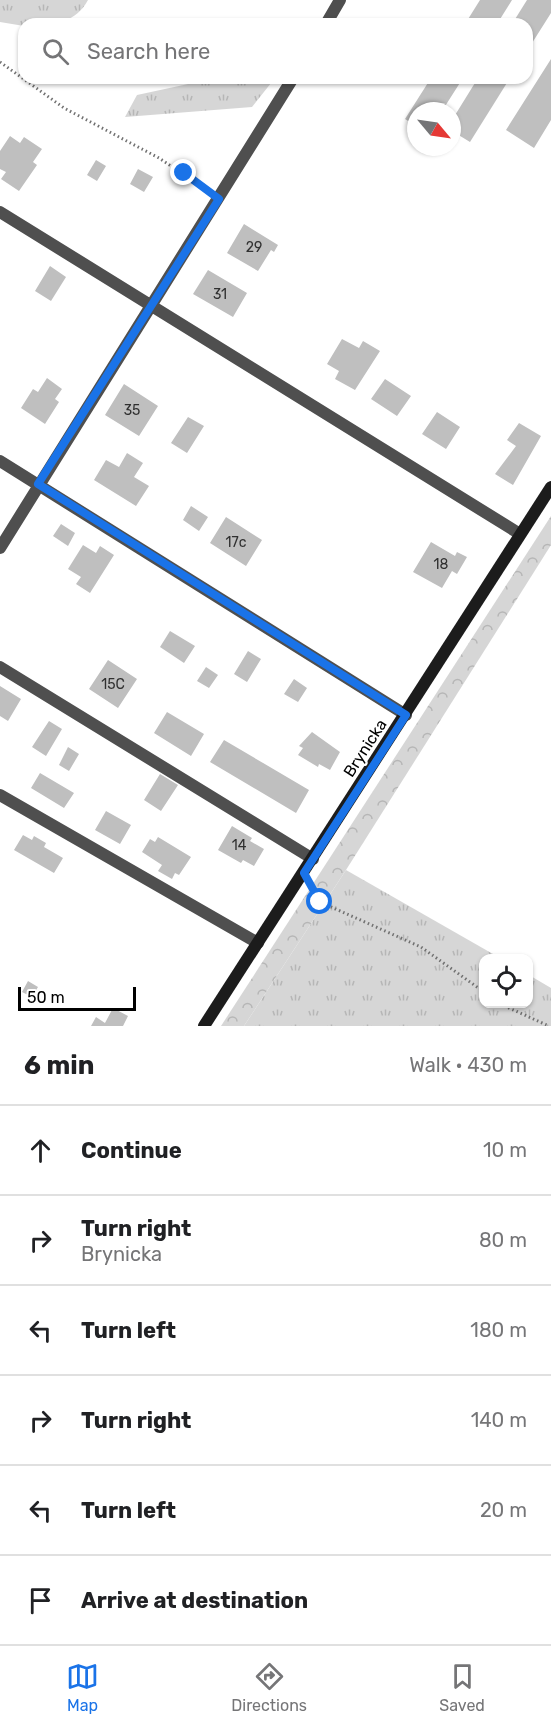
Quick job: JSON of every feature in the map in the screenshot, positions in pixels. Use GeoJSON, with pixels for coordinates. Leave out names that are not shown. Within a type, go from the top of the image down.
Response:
{"type":"FeatureCollection","features":[{"type":"Feature","properties":{"kind":"street"},"geometry":{"type":"LineString","coordinates":[[330,18],[340,0]]}},
{"type":"Feature","properties":{"kind":"street"},"geometry":{"type":"LineString","coordinates":[[0,548],[289,84]]}},
{"type":"Feature","properties":{"kind":"street"},"geometry":{"type":"LineString","coordinates":[[0,212],[520,534]]}},
{"type":"Feature","properties":{"kind":"street"},"geometry":{"type":"LineString","coordinates":[[0,461],[406,715]]}},
{"type":"Feature","properties":{"kind":"street","name":"Brynicka"},"geometry":{"type":"LineString","coordinates":[[204,1026],[551,487]]}},
{"type":"Feature","properties":{"kind":"street"},"geometry":{"type":"LineString","coordinates":[[0,667],[312,859]]}},
{"type":"Feature","properties":{"kind":"street"},"geometry":{"type":"LineString","coordinates":[[0,795],[258,943]]}},
{"type":"Feature","properties":{"kind":"path"},"geometry":{"type":"LineString","coordinates":[[0,62],[18,76]]}},
{"type":"Feature","properties":{"kind":"path"},"geometry":{"type":"LineString","coordinates":[[29,84],[47,98],[108,133],[159,158],[219,199]]}},
{"type":"Feature","properties":{"kind":"path"},"geometry":{"type":"LineString","coordinates":[[304,873],[320,902],[421,947],[479,989]]}},
{"type":"Feature","properties":{"kind":"path"},"geometry":{"type":"LineString","coordinates":[[509,1008],[549,1026]]}},
{"type":"Feature","properties":{"kind":"green space"},"geometry":{"type":"Polygon","coordinates":[[[0,0],[88,0],[76,15],[70,18],[18,18],[18,25],[0,22],[0,0]]]}},
{"type":"Feature","properties":{"kind":"green space"},"geometry":{"type":"Polygon","coordinates":[[[188,84],[270,84],[252,107],[125,117],[137,95],[188,84]]]}},
{"type":"Feature","properties":{"kind":"green space"},"geometry":{"type":"Polygon","coordinates":[[[551,516],[551,545],[346,870],[244,1026],[221,1026],[551,516]]]}},
{"type":"Feature","properties":{"kind":"green space"},"geometry":{"type":"Polygon","coordinates":[[[346,870],[493,954],[479,954],[479,1008],[533,1008],[533,977],[551,988],[551,1026],[244,1026],[346,870]]]}},
{"type":"Feature","properties":{"kind":"building"},"geometry":{"type":"Polygon","coordinates":[[[480,0],[512,0],[501,18],[469,18],[480,0]]]}},
{"type":"Feature","properties":{"kind":"building"},"geometry":{"type":"Polygon","coordinates":[[[527,0],[551,0],[551,13],[533,42],[533,18],[516,18],[527,0]]]}},
{"type":"Feature","properties":{"kind":"building"},"geometry":{"type":"Polygon","coordinates":[[[551,59],[551,120],[534,148],[506,130],[551,59]]]}},
{"type":"Feature","properties":{"kind":"building"},"geometry":{"type":"Polygon","coordinates":[[[427,84],[459,84],[448,102],[416,102],[427,84]]]}},
{"type":"Feature","properties":{"kind":"building"},"geometry":{"type":"Polygon","coordinates":[[[474,84],[506,84],[470,142],[461,136],[461,105],[474,84]]]}},
{"type":"Feature","properties":{"kind":"building"},"geometry":{"type":"Polygon","coordinates":[[[10,136],[20,143],[24,137],[42,149],[33,162],[37,165],[19,191],[1,179],[6,172],[0,169],[0,151],[10,136]]]}},
{"type":"Feature","properties":{"kind":"building"},"geometry":{"type":"Polygon","coordinates":[[[96,160],[106,166],[97,181],[87,175],[96,160]]]}},
{"type":"Feature","properties":{"kind":"building"},"geometry":{"type":"Polygon","coordinates":[[[138,169],[153,177],[144,192],[130,184],[138,169]]]}},
{"type":"Feature","properties":{"kind":"building"},"geometry":{"type":"Polygon","coordinates":[[[244,224],[278,245],[274,252],[271,250],[258,271],[227,253],[244,224]]]}},
{"type":"Feature","properties":{"kind":"building"},"geometry":{"type":"Polygon","coordinates":[[[50,266],[66,277],[51,301],[35,291],[50,266]]]}},
{"type":"Feature","properties":{"kind":"building"},"geometry":{"type":"Polygon","coordinates":[[[208,270],[247,293],[233,317],[193,294],[208,270]]]}},
{"type":"Feature","properties":{"kind":"building"},"geometry":{"type":"Polygon","coordinates":[[[342,339],[359,348],[363,341],[380,351],[355,390],[335,379],[339,371],[327,364],[342,339]]]}},
{"type":"Feature","properties":{"kind":"building"},"geometry":{"type":"Polygon","coordinates":[[[47,378],[62,389],[55,399],[59,402],[45,424],[21,408],[33,389],[38,392],[47,378]]]}},
{"type":"Feature","properties":{"kind":"building"},"geometry":{"type":"Polygon","coordinates":[[[385,379],[411,396],[397,416],[371,399],[385,379]]]}},
{"type":"Feature","properties":{"kind":"building"},"geometry":{"type":"Polygon","coordinates":[[[124,384],[158,406],[139,436],[105,415],[124,384]]]}},
{"type":"Feature","properties":{"kind":"building"},"geometry":{"type":"Polygon","coordinates":[[[437,412],[460,427],[446,449],[422,434],[437,412]]]}},
{"type":"Feature","properties":{"kind":"building"},"geometry":{"type":"Polygon","coordinates":[[[188,417],[204,426],[187,453],[171,443],[188,417]]]}},
{"type":"Feature","properties":{"kind":"building"},"geometry":{"type":"Polygon","coordinates":[[[519,423],[541,436],[513,485],[495,474],[516,446],[507,440],[519,423]]]}},
{"type":"Feature","properties":{"kind":"building"},"geometry":{"type":"Polygon","coordinates":[[[127,453],[143,463],[134,477],[149,486],[136,506],[94,480],[106,460],[119,467],[127,453]]]}},
{"type":"Feature","properties":{"kind":"building"},"geometry":{"type":"Polygon","coordinates":[[[191,506],[208,517],[199,531],[183,520],[191,506]]]}},
{"type":"Feature","properties":{"kind":"building"},"geometry":{"type":"Polygon","coordinates":[[[226,517],[262,540],[246,566],[210,543],[226,517]]]}},
{"type":"Feature","properties":{"kind":"building"},"geometry":{"type":"Polygon","coordinates":[[[61,524],[75,533],[68,546],[53,536],[61,524]]]}},
{"type":"Feature","properties":{"kind":"building"},"geometry":{"type":"Polygon","coordinates":[[[431,542],[455,556],[457,552],[467,557],[457,574],[452,571],[442,588],[413,572],[431,542]]]}},
{"type":"Feature","properties":{"kind":"building"},"geometry":{"type":"Polygon","coordinates":[[[83,545],[96,553],[100,546],[114,555],[90,593],[76,584],[81,577],[68,569],[83,545]]]}},
{"type":"Feature","properties":{"kind":"building"},"geometry":{"type":"Polygon","coordinates":[[[170,631],[195,646],[184,663],[160,647],[170,631]]]}},
{"type":"Feature","properties":{"kind":"building"},"geometry":{"type":"Polygon","coordinates":[[[248,651],[261,659],[247,682],[234,674],[248,651]]]}},
{"type":"Feature","properties":{"kind":"building"},"geometry":{"type":"Polygon","coordinates":[[[108,660],[137,679],[118,708],[89,689],[108,660]]]}},
{"type":"Feature","properties":{"kind":"building"},"geometry":{"type":"Polygon","coordinates":[[[206,667],[218,675],[209,688],[197,681],[206,667]]]}},
{"type":"Feature","properties":{"kind":"building"},"geometry":{"type":"Polygon","coordinates":[[[294,679],[307,688],[298,702],[284,694],[294,679]]]}},
{"type":"Feature","properties":{"kind":"building"},"geometry":{"type":"Polygon","coordinates":[[[0,686],[21,699],[8,721],[0,716],[0,686]]]}},
{"type":"Feature","properties":{"kind":"building"},"geometry":{"type":"Polygon","coordinates":[[[167,712],[204,734],[191,756],[154,733],[167,712]]]}},
{"type":"Feature","properties":{"kind":"building"},"geometry":{"type":"Polygon","coordinates":[[[49,721],[62,729],[46,756],[32,747],[49,721]]]}},
{"type":"Feature","properties":{"kind":"building"},"geometry":{"type":"Polygon","coordinates":[[[312,732],[340,752],[330,770],[319,764],[318,767],[298,755],[303,748],[299,746],[312,732]]]}},
{"type":"Feature","properties":{"kind":"building"},"geometry":{"type":"Polygon","coordinates":[[[224,740],[309,790],[296,813],[210,762],[224,740]]]}},
{"type":"Feature","properties":{"kind":"building"},"geometry":{"type":"Polygon","coordinates":[[[68,747],[79,754],[69,771],[59,765],[68,747]]]}},
{"type":"Feature","properties":{"kind":"building"},"geometry":{"type":"Polygon","coordinates":[[[40,773],[74,793],[64,808],[31,788],[40,773]]]}},
{"type":"Feature","properties":{"kind":"building"},"geometry":{"type":"Polygon","coordinates":[[[160,774],[178,785],[161,811],[144,800],[160,774]]]}},
{"type":"Feature","properties":{"kind":"building"},"geometry":{"type":"Polygon","coordinates":[[[106,811],[131,825],[120,844],[95,830],[106,811]]]}},
{"type":"Feature","properties":{"kind":"building"},"geometry":{"type":"Polygon","coordinates":[[[232,826],[252,838],[250,841],[264,849],[254,866],[243,860],[241,863],[218,850],[232,826]]]}},
{"type":"Feature","properties":{"kind":"building"},"geometry":{"type":"Polygon","coordinates":[[[23,835],[32,840],[34,836],[46,843],[44,847],[63,858],[54,873],[14,850],[23,835]]]}},
{"type":"Feature","properties":{"kind":"building"},"geometry":{"type":"Polygon","coordinates":[[[158,837],[191,857],[179,875],[175,873],[172,879],[158,871],[162,865],[142,852],[150,839],[155,842],[158,837]]]}},
{"type":"Feature","properties":{"kind":"building"},"geometry":{"type":"Polygon","coordinates":[[[28,981],[38,987],[32,997],[22,992],[28,981]]]}},
{"type":"Feature","properties":{"kind":"building"},"geometry":{"type":"Polygon","coordinates":[[[113,1008],[128,1016],[123,1026],[91,1026],[96,1017],[105,1023],[113,1008]]]}},
{"type":"Feature","properties":{"kind":"route"},"geometry":{"type":"LineString","coordinates":[[184,173],[219,199],[38,484],[406,715],[304,873],[320,902]]}}]}
